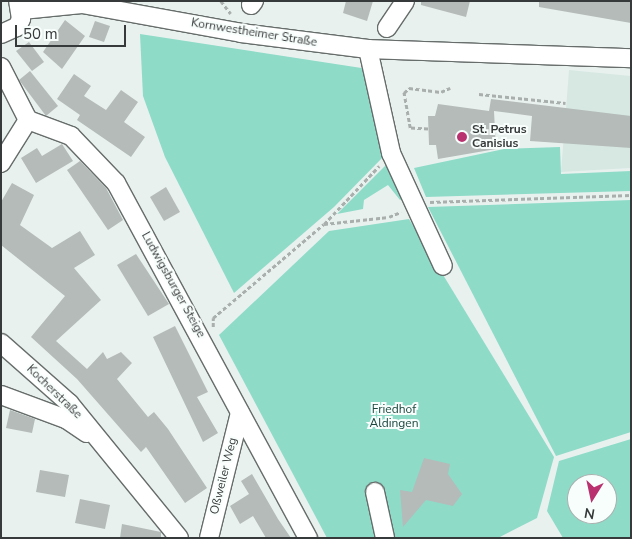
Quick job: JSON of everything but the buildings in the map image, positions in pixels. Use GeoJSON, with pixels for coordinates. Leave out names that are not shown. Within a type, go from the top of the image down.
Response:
{"type":"FeatureCollection","features":[{"type":"Feature","properties":{"kind":"street"},"geometry":{"type":"LineString","coordinates":[[387,28],[405,1]]}},
{"type":"Feature","properties":{"kind":"street","name":"Kornwestheimer Straße"},"geometry":{"type":"LineString","coordinates":[[20,5],[82,4],[127,6],[241,33],[368,49],[631,58]]}},
{"type":"Feature","properties":{"kind":"street"},"geometry":{"type":"LineString","coordinates":[[1,34],[17,27],[20,5]]}},
{"type":"Feature","properties":{"kind":"street"},"geometry":{"type":"LineString","coordinates":[[368,49],[391,153],[417,204],[443,266]]}},
{"type":"Feature","properties":{"kind":"street"},"geometry":{"type":"LineString","coordinates":[[1,67],[28,120],[1,163]]}},
{"type":"Feature","properties":{"kind":"street","name":"Ludwigsburger Steige"},"geometry":{"type":"LineString","coordinates":[[28,120],[71,136],[116,183],[308,538]]}},
{"type":"Feature","properties":{"kind":"street","name":"Kocherstraße"},"geometry":{"type":"LineString","coordinates":[[1,343],[70,403],[179,538]]}},
{"type":"Feature","properties":{"kind":"street","name":"Kocherstraße"},"geometry":{"type":"LineString","coordinates":[[1,394],[66,419],[104,444]]}},
{"type":"Feature","properties":{"kind":"street","name":"Oßweiler Weg"},"geometry":{"type":"LineString","coordinates":[[209,538],[240,414]]}},
{"type":"Feature","properties":{"kind":"street"},"geometry":{"type":"LineString","coordinates":[[375,492],[385,538]]}},
{"type":"Feature","properties":{"kind":"path"},"geometry":{"type":"LineString","coordinates":[[221,1],[232,16]]}},
{"type":"Feature","properties":{"kind":"path"},"geometry":{"type":"LineString","coordinates":[[428,130],[410,128],[404,93],[409,88],[441,92],[450,88]]}},
{"type":"Feature","properties":{"kind":"path"},"geometry":{"type":"LineString","coordinates":[[480,94],[566,103]]}},
{"type":"Feature","properties":{"kind":"path"},"geometry":{"type":"LineString","coordinates":[[214,335],[213,318],[324,224],[391,153]]}},
{"type":"Feature","properties":{"kind":"path"},"geometry":{"type":"LineString","coordinates":[[324,224],[389,217],[417,204],[631,195]]}},
{"type":"Feature","properties":{"kind":"shaded area"},"geometry":{"type":"Polygon","coordinates":[[[569,70],[631,76],[631,168],[561,172],[569,70]]]}},
{"type":"Feature","properties":{"kind":"green space"},"geometry":{"type":"Polygon","coordinates":[[[140,34],[368,69],[386,154],[334,207],[234,293],[165,157],[143,96],[140,34]]]}},
{"type":"Feature","properties":{"kind":"green space"},"geometry":{"type":"Polygon","coordinates":[[[560,147],[561,174],[631,171],[631,191],[426,197],[414,168],[504,149],[560,147]]]}},
{"type":"Feature","properties":{"kind":"green space"},"geometry":{"type":"Polygon","coordinates":[[[391,160],[410,196],[400,200],[388,185],[364,200],[363,209],[337,214],[391,160]]]}},
{"type":"Feature","properties":{"kind":"green space"},"geometry":{"type":"Polygon","coordinates":[[[631,200],[631,432],[556,456],[428,207],[631,200]]]}},
{"type":"Feature","properties":{"kind":"green space","name":"Friedhof Aldingen"},"geometry":{"type":"Polygon","coordinates":[[[409,219],[554,457],[537,518],[498,538],[327,538],[219,335],[329,231],[409,219]]]}},
{"type":"Feature","properties":{"kind":"green space"},"geometry":{"type":"Polygon","coordinates":[[[631,439],[631,538],[563,538],[547,511],[559,461],[631,439]]]}},
{"type":"Feature","properties":{"kind":"place","name":"St. Petrus Canisius"},"geometry":{"type":"Point","coordinates":[462,137]}}]}
